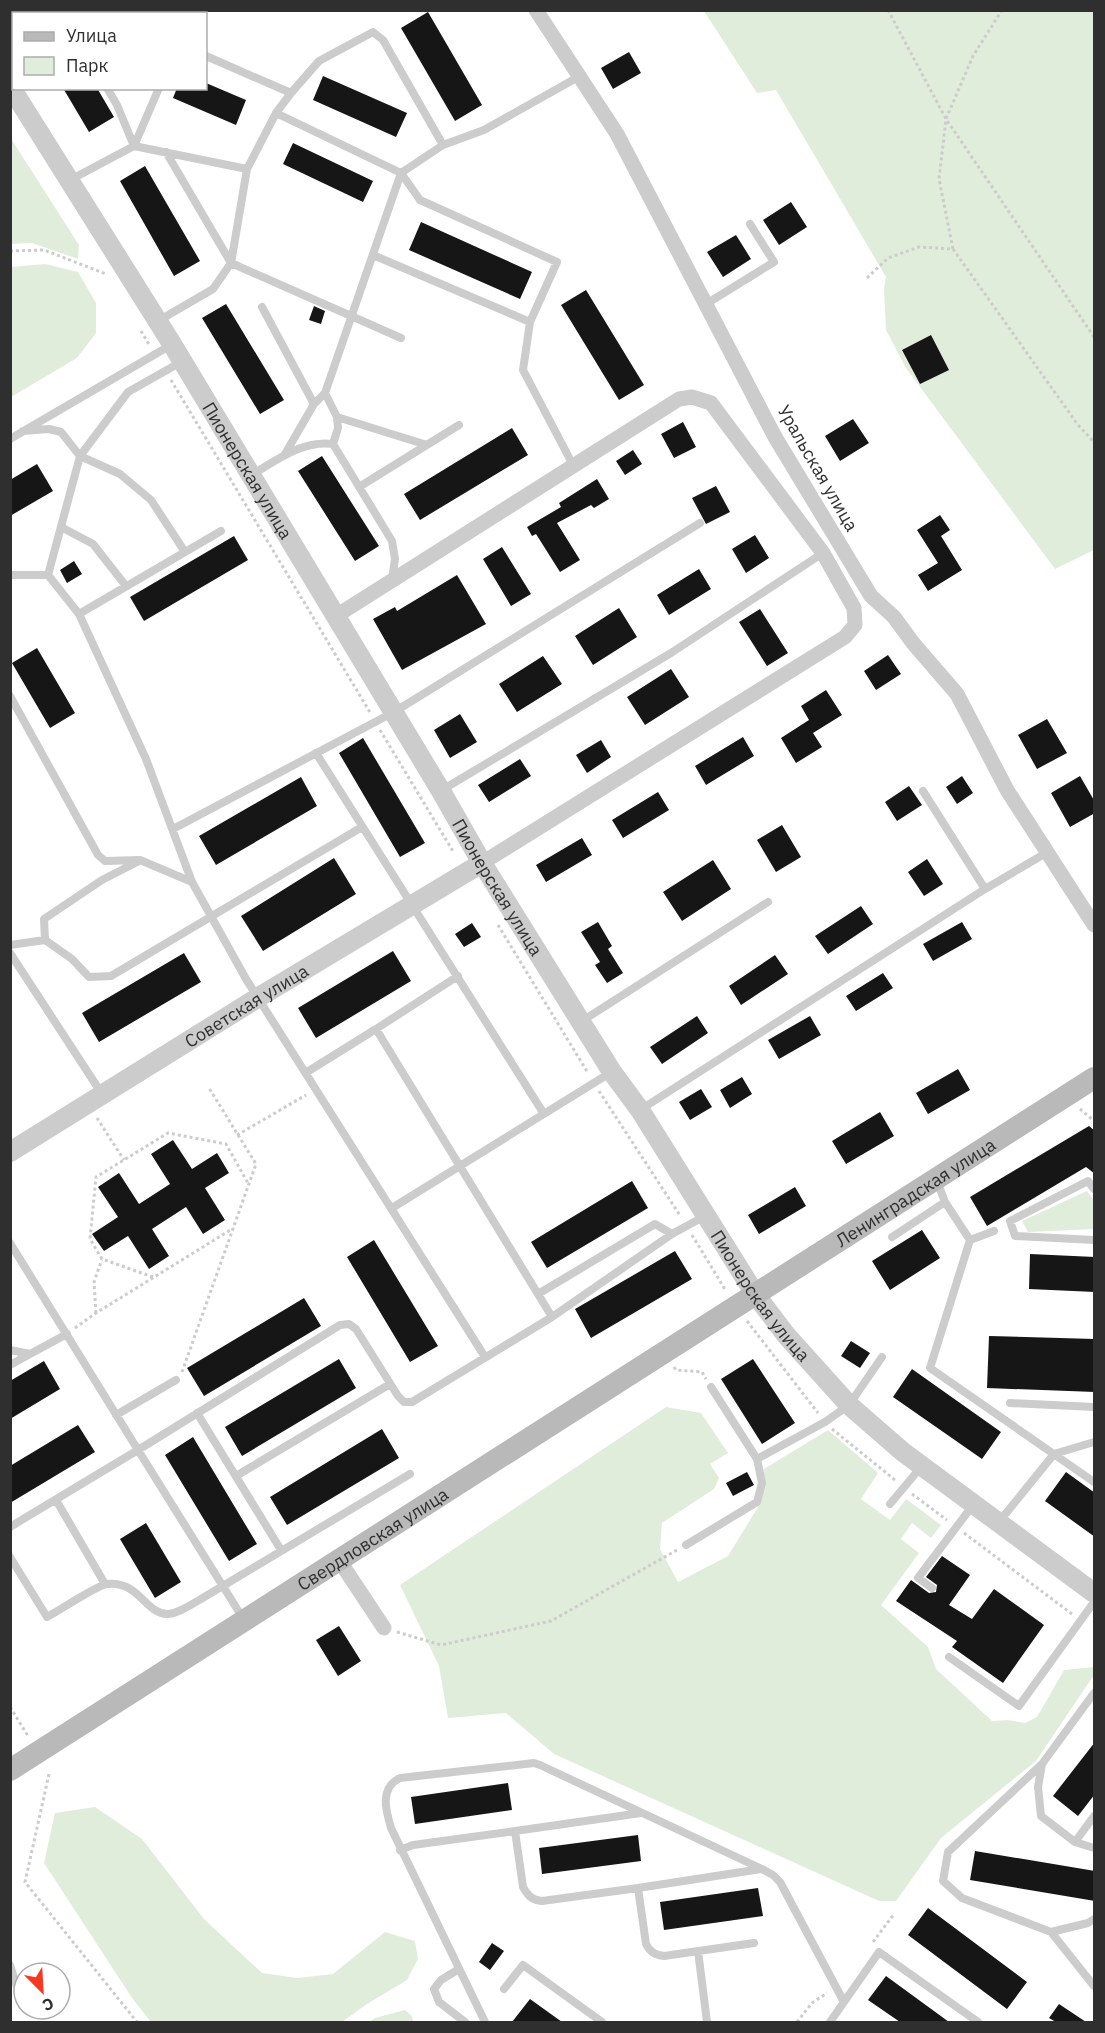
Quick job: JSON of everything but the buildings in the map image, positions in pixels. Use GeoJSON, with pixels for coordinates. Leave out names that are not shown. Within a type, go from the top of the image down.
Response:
{"type":"FeatureCollection","features":[{"type":"Feature","properties":{"kind":"main road","name":"Ленинградская улица"},"geometry":{"type":"LineString","coordinates":[[735,1306],[1095,1078]]}},
{"type":"Feature","properties":{"kind":"main road","name":"Свердловская улица"},"geometry":{"type":"LineString","coordinates":[[18,1755],[244,1621],[735,1306]]}},
{"type":"Feature","properties":{"kind":"street","name":"Уральская улица"},"geometry":{"type":"LineString","coordinates":[[536,10],[617,134],[775,437],[871,596],[894,617],[957,694],[1007,790],[1095,925]]}},
{"type":"Feature","properties":{"kind":"street","name":"Пионерская улица"},"geometry":{"type":"LineString","coordinates":[[13,90],[177,352],[441,790],[482,863],[580,1022],[640,1110],[755,1294],[786,1335],[849,1405],[903,1452],[1095,1593]]}},
{"type":"Feature","properties":{"kind":"street"},"geometry":{"type":"LineString","coordinates":[[336,616],[679,399],[692,397],[711,403],[823,553],[854,608],[855,625],[845,637],[482,863]]}},
{"type":"Feature","properties":{"kind":"street"},"geometry":{"type":"LineString","coordinates":[[854,608],[863,599],[871,596]]}},
{"type":"Feature","properties":{"kind":"street","name":"Советская улица"},"geometry":{"type":"LineString","coordinates":[[10,1152],[259,997],[482,863]]}},
{"type":"Feature","properties":{"kind":"street"},"geometry":{"type":"LineString","coordinates":[[339,1560],[384,1628]]}},
{"type":"Feature","properties":{"kind":"lane"},"geometry":{"type":"LineString","coordinates":[[158,321],[213,289],[231,263],[247,169],[276,114],[319,61],[373,32],[383,39],[443,145]]}},
{"type":"Feature","properties":{"kind":"lane"},"geometry":{"type":"LineString","coordinates":[[207,56],[291,93]]}},
{"type":"Feature","properties":{"kind":"lane"},"geometry":{"type":"LineString","coordinates":[[285,455],[314,404],[325,393],[401,173],[443,145],[484,130],[580,76]]}},
{"type":"Feature","properties":{"kind":"lane"},"geometry":{"type":"LineString","coordinates":[[108,90],[134,146]]}},
{"type":"Feature","properties":{"kind":"lane"},"geometry":{"type":"LineString","coordinates":[[70,181],[134,146],[158,90]]}},
{"type":"Feature","properties":{"kind":"lane"},"geometry":{"type":"LineString","coordinates":[[276,114],[401,173],[420,200],[557,262],[530,322],[523,370],[573,465]]}},
{"type":"Feature","properties":{"kind":"lane"},"geometry":{"type":"LineString","coordinates":[[134,146],[247,169]]}},
{"type":"Feature","properties":{"kind":"lane"},"geometry":{"type":"LineString","coordinates":[[166,152],[231,263],[401,338]]}},
{"type":"Feature","properties":{"kind":"lane"},"geometry":{"type":"LineString","coordinates":[[706,304],[774,262],[750,224]]}},
{"type":"Feature","properties":{"kind":"lane"},"geometry":{"type":"LineString","coordinates":[[373,255],[530,322]]}},
{"type":"Feature","properties":{"kind":"lane"},"geometry":{"type":"LineString","coordinates":[[262,307],[314,404]]}},
{"type":"Feature","properties":{"kind":"lane"},"geometry":{"type":"LineString","coordinates":[[10,439],[177,352]]}},
{"type":"Feature","properties":{"kind":"lane"},"geometry":{"type":"LineString","coordinates":[[48,575],[80,456],[128,392],[177,352]]}},
{"type":"Feature","properties":{"kind":"lane"},"geometry":{"type":"LineString","coordinates":[[325,393],[337,417],[338,428],[333,444],[392,542],[395,559],[391,583]]}},
{"type":"Feature","properties":{"kind":"lane"},"geometry":{"type":"LineString","coordinates":[[337,417],[427,445]]}},
{"type":"Feature","properties":{"kind":"lane"},"geometry":{"type":"LineString","coordinates":[[359,487],[459,425]]}},
{"type":"Feature","properties":{"kind":"lane"},"geometry":{"type":"LineString","coordinates":[[23,431],[49,429],[61,432],[80,456],[120,474],[151,500],[185,552]]}},
{"type":"Feature","properties":{"kind":"lane"},"geometry":{"type":"LineString","coordinates":[[251,475],[298,449],[323,443],[333,444]]}},
{"type":"Feature","properties":{"kind":"lane"},"geometry":{"type":"LineString","coordinates":[[173,829],[394,712],[700,523]]}},
{"type":"Feature","properties":{"kind":"lane"},"geometry":{"type":"LineString","coordinates":[[61,527],[93,544],[126,586]]}},
{"type":"Feature","properties":{"kind":"lane"},"geometry":{"type":"LineString","coordinates":[[79,614],[221,531]]}},
{"type":"Feature","properties":{"kind":"lane"},"geometry":{"type":"LineString","coordinates":[[441,790],[671,653],[823,553]]}},
{"type":"Feature","properties":{"kind":"lane"},"geometry":{"type":"LineString","coordinates":[[10,576],[48,575]]}},
{"type":"Feature","properties":{"kind":"lane"},"geometry":{"type":"LineString","coordinates":[[48,575],[79,614],[146,759],[192,882],[246,979],[307,1072],[485,1357]]}},
{"type":"Feature","properties":{"kind":"lane"},"geometry":{"type":"LineString","coordinates":[[10,696],[98,855],[105,861],[140,860],[192,882]]}},
{"type":"Feature","properties":{"kind":"lane"},"geometry":{"type":"LineString","coordinates":[[316,753],[544,1114]]}},
{"type":"Feature","properties":{"kind":"lane"},"geometry":{"type":"LineString","coordinates":[[923,791],[984,889]]}},
{"type":"Feature","properties":{"kind":"lane"},"geometry":{"type":"LineString","coordinates":[[10,945],[45,940],[72,959],[90,977],[111,976],[362,827]]}},
{"type":"Feature","properties":{"kind":"lane"},"geometry":{"type":"LineString","coordinates":[[640,1110],[984,889],[1046,853]]}},
{"type":"Feature","properties":{"kind":"lane"},"geometry":{"type":"LineString","coordinates":[[45,940],[44,919],[102,880],[140,860]]}},
{"type":"Feature","properties":{"kind":"lane"},"geometry":{"type":"LineString","coordinates":[[580,1022],[768,902]]}},
{"type":"Feature","properties":{"kind":"lane"},"geometry":{"type":"LineString","coordinates":[[10,953],[102,1094]]}},
{"type":"Feature","properties":{"kind":"lane"},"geometry":{"type":"LineString","coordinates":[[307,1072],[458,976]]}},
{"type":"Feature","properties":{"kind":"lane"},"geometry":{"type":"LineString","coordinates":[[376,1029],[552,1317]]}},
{"type":"Feature","properties":{"kind":"lane"},"geometry":{"type":"LineString","coordinates":[[392,1208],[612,1072]]}},
{"type":"Feature","properties":{"kind":"lane"},"geometry":{"type":"LineString","coordinates":[[936,1179],[945,1202],[970,1240]]}},
{"type":"Feature","properties":{"kind":"lane"},"geometry":{"type":"LineString","coordinates":[[1095,1189],[1088,1181],[1010,1221],[1015,1236],[1095,1239]]}},
{"type":"Feature","properties":{"kind":"lane"},"geometry":{"type":"LineString","coordinates":[[891,1237],[945,1202]]}},
{"type":"Feature","properties":{"kind":"lane"},"geometry":{"type":"LineString","coordinates":[[10,1527],[340,1325],[349,1324],[356,1329],[390,1384],[404,1402],[412,1401],[552,1317],[672,1234],[706,1215]]}},
{"type":"Feature","properties":{"kind":"lane"},"geometry":{"type":"LineString","coordinates":[[538,1294],[655,1224],[672,1234]]}},
{"type":"Feature","properties":{"kind":"lane"},"geometry":{"type":"LineString","coordinates":[[970,1240],[994,1231]]}},
{"type":"Feature","properties":{"kind":"lane"},"geometry":{"type":"LineString","coordinates":[[970,1240],[930,1368],[1095,1482]]}},
{"type":"Feature","properties":{"kind":"lane"},"geometry":{"type":"LineString","coordinates":[[10,1243],[244,1621]]}},
{"type":"Feature","properties":{"kind":"lane"},"geometry":{"type":"LineString","coordinates":[[10,1365],[67,1334]]}},
{"type":"Feature","properties":{"kind":"lane"},"geometry":{"type":"LineString","coordinates":[[10,1350],[30,1354]]}},
{"type":"Feature","properties":{"kind":"lane"},"geometry":{"type":"LineString","coordinates":[[757,1459],[825,1422],[849,1405],[882,1357]]}},
{"type":"Feature","properties":{"kind":"lane"},"geometry":{"type":"LineString","coordinates":[[116,1415],[178,1377]]}},
{"type":"Feature","properties":{"kind":"lane"},"geometry":{"type":"LineString","coordinates":[[236,1476],[390,1384]]}},
{"type":"Feature","properties":{"kind":"lane"},"geometry":{"type":"LineString","coordinates":[[686,1545],[757,1502],[762,1483],[757,1459],[711,1387]]}},
{"type":"Feature","properties":{"kind":"lane"},"geometry":{"type":"LineString","coordinates":[[1010,1403],[1095,1407]]}},
{"type":"Feature","properties":{"kind":"lane"},"geometry":{"type":"LineString","coordinates":[[197,1413],[281,1550]]}},
{"type":"Feature","properties":{"kind":"lane"},"geometry":{"type":"LineString","coordinates":[[999,1522],[1054,1454],[1095,1442]]}},
{"type":"Feature","properties":{"kind":"lane"},"geometry":{"type":"LineString","coordinates":[[890,1504],[922,1466]]}},
{"type":"Feature","properties":{"kind":"lane"},"geometry":{"type":"LineString","coordinates":[[10,1557],[47,1617],[105,1584],[120,1584],[132,1589],[158,1611],[168,1614],[222,1587],[410,1474]]}},
{"type":"Feature","properties":{"kind":"lane"},"geometry":{"type":"LineString","coordinates":[[56,1500],[105,1584]]}},
{"type":"Feature","properties":{"kind":"lane"},"geometry":{"type":"LineString","coordinates":[[932,1588],[918,1578],[974,1503]]}},
{"type":"Feature","properties":{"kind":"lane"},"geometry":{"type":"LineString","coordinates":[[949,1657],[1019,1706],[1095,1602]]}},
{"type":"Feature","properties":{"kind":"lane"},"geometry":{"type":"LineString","coordinates":[[1095,1693],[1042,1764],[948,1852],[943,1881],[962,1898],[1051,1932],[1095,1986]]}},
{"type":"Feature","properties":{"kind":"lane"},"geometry":{"type":"LineString","coordinates":[[485,2022],[391,1828],[385,1803],[386,1792],[400,1778],[534,1763],[749,1862],[773,1875],[780,1882],[844,2002]]}},
{"type":"Feature","properties":{"kind":"lane"},"geometry":{"type":"LineString","coordinates":[[1042,1764],[1038,1787],[1041,1816],[1075,1842],[1095,1848]]}},
{"type":"Feature","properties":{"kind":"lane"},"geometry":{"type":"LineString","coordinates":[[626,1815],[630,1807]]}},
{"type":"Feature","properties":{"kind":"lane"},"geometry":{"type":"LineString","coordinates":[[400,1850],[413,1845],[643,1813]]}},
{"type":"Feature","properties":{"kind":"lane"},"geometry":{"type":"LineString","coordinates":[[1075,1842],[1095,1816]]}},
{"type":"Feature","properties":{"kind":"lane"},"geometry":{"type":"LineString","coordinates":[[515,1831],[524,1887],[527,1894],[534,1900],[542,1901],[638,1888],[762,1869]]}},
{"type":"Feature","properties":{"kind":"lane"},"geometry":{"type":"LineString","coordinates":[[745,1871],[749,1862]]}},
{"type":"Feature","properties":{"kind":"lane"},"geometry":{"type":"LineString","coordinates":[[638,1888],[646,1944],[655,1955],[664,1956],[754,1943]]}},
{"type":"Feature","properties":{"kind":"lane"},"geometry":{"type":"LineString","coordinates":[[1051,1932],[1088,1923],[1095,1919]]}},
{"type":"Feature","properties":{"kind":"lane"},"geometry":{"type":"LineString","coordinates":[[698,1951],[707,2022]]}},
{"type":"Feature","properties":{"kind":"lane"},"geometry":{"type":"LineString","coordinates":[[830,2022],[879,1952],[978,2022]]}},
{"type":"Feature","properties":{"kind":"lane"},"geometry":{"type":"LineString","coordinates":[[504,1989],[523,1965],[602,2022]]}},
{"type":"Feature","properties":{"kind":"lane"},"geometry":{"type":"LineString","coordinates":[[459,1970],[441,1980],[434,1989],[439,2002],[465,2022]]}},
{"type":"Feature","properties":{"kind":"path"},"geometry":{"type":"LineString","coordinates":[[888,10],[946,119],[1095,337]]}},
{"type":"Feature","properties":{"kind":"path"},"geometry":{"type":"LineString","coordinates":[[1002,10],[973,56],[946,119],[939,179],[953,249],[1078,424],[1095,442]]}},
{"type":"Feature","properties":{"kind":"path"},"geometry":{"type":"LineString","coordinates":[[867,278],[888,258],[919,247],[953,249]]}},
{"type":"Feature","properties":{"kind":"path"},"geometry":{"type":"LineString","coordinates":[[10,251],[44,250],[107,274]]}},
{"type":"Feature","properties":{"kind":"path"},"geometry":{"type":"LineString","coordinates":[[178,1377],[256,1164],[209,1088]]}},
{"type":"Feature","properties":{"kind":"path"},"geometry":{"type":"LineString","coordinates":[[237,1135],[317,1088]]}},
{"type":"Feature","properties":{"kind":"path"},"geometry":{"type":"LineString","coordinates":[[95,1115],[124,1160]]}},
{"type":"Feature","properties":{"kind":"path"},"geometry":{"type":"LineString","coordinates":[[153,1278],[102,1259],[90,1239],[96,1177],[168,1132],[226,1144],[249,1185]]}},
{"type":"Feature","properties":{"kind":"path"},"geometry":{"type":"LineString","coordinates":[[67,1334],[96,1313],[233,1228]]}},
{"type":"Feature","properties":{"kind":"path"},"geometry":{"type":"LineString","coordinates":[[96,1313],[94,1282],[102,1259]]}},
{"type":"Feature","properties":{"kind":"path"},"geometry":{"type":"LineString","coordinates":[[665,1353],[676,1370],[702,1371],[711,1387]]}},
{"type":"Feature","properties":{"kind":"path"},"geometry":{"type":"LineString","coordinates":[[384,1628],[441,1645],[551,1621],[686,1545]]}},
{"type":"Feature","properties":{"kind":"path"},"geometry":{"type":"LineString","coordinates":[[10,1707],[18,1755]]}},
{"type":"Feature","properties":{"kind":"path"},"geometry":{"type":"LineString","coordinates":[[49,1774],[26,1882],[136,2022]]}},
{"type":"Feature","properties":{"kind":"path"},"geometry":{"type":"LineString","coordinates":[[869,1948],[894,1914]]}},
{"type":"Feature","properties":{"kind":"path"},"geometry":{"type":"LineString","coordinates":[[797,2022],[812,2003],[837,1987]]}},
{"type":"Feature","properties":{"kind":"green space"},"geometry":{"type":"Polygon","coordinates":[[[704,11],[1094,11],[1094,550],[1055,569],[906,368],[886,330],[884,289],[886,277],[776,90],[757,93],[704,11]]]}},
{"type":"Feature","properties":{"kind":"green space"},"geometry":{"type":"Polygon","coordinates":[[[10,137],[79,245],[78,259],[32,243],[11,244],[10,137]]]}},
{"type":"Feature","properties":{"kind":"green space"},"geometry":{"type":"Polygon","coordinates":[[[45,264],[78,272],[96,303],[96,333],[77,358],[11,397],[11,267],[45,264]]]}},
{"type":"Feature","properties":{"kind":"green space"},"geometry":{"type":"Polygon","coordinates":[[[1087,1191],[1094,1201],[1094,1229],[1028,1232],[1022,1221],[1087,1191]]]}},
{"type":"Feature","properties":{"kind":"green space"},"geometry":{"type":"Polygon","coordinates":[[[666,1407],[701,1413],[728,1453],[710,1464],[719,1478],[714,1489],[662,1523],[660,1549],[678,1582],[728,1556],[758,1507],[764,1469],[828,1430],[878,1473],[861,1499],[890,1520],[906,1499],[941,1525],[931,1538],[912,1523],[901,1539],[919,1553],[881,1605],[928,1647],[936,1669],[992,1721],[1008,1720],[1025,1723],[1037,1717],[1064,1670],[1094,1667],[1094,1675],[1036,1761],[941,1838],[896,1901],[879,1901],[554,1754],[506,1713],[448,1718],[439,1666],[400,1585],[666,1407]]]}},
{"type":"Feature","properties":{"kind":"green space"},"geometry":{"type":"Polygon","coordinates":[[[95,1807],[142,1839],[204,1919],[262,1973],[297,1978],[333,1974],[385,1932],[415,1941],[418,1959],[407,1980],[342,2022],[151,2022],[132,1998],[44,1863],[55,1813],[95,1807]]]}},
{"type":"Feature","properties":{"kind":"green space"},"geometry":{"type":"Polygon","coordinates":[[[405,2010],[412,2016],[413,2022],[369,2022],[375,2018],[405,2010]]]}}]}
